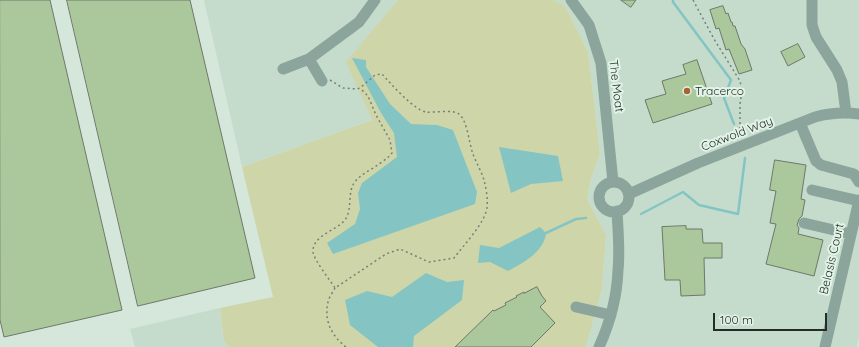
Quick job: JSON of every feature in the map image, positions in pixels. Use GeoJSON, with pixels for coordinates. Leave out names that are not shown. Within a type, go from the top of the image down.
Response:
{"type":"FeatureCollection","features":[{"type":"Feature","properties":{"kind":"street"},"geometry":{"type":"LineString","coordinates":[[284,69],[310,59],[359,22],[376,0]]}},
{"type":"Feature","properties":{"kind":"street","name":"The Moat"},"geometry":{"type":"LineString","coordinates":[[570,0],[589,25],[601,63],[613,182]]}},
{"type":"Feature","properties":{"kind":"street"},"geometry":{"type":"LineString","coordinates":[[812,0],[812,25],[816,37],[842,82],[846,112]]}},
{"type":"Feature","properties":{"kind":"street"},"geometry":{"type":"LineString","coordinates":[[310,59],[322,81]]}},
{"type":"Feature","properties":{"kind":"street","name":"Coxwold Way"},"geometry":{"type":"LineString","coordinates":[[629,194],[698,163],[800,123],[824,115],[846,112],[859,114]]}},
{"type":"Feature","properties":{"kind":"street"},"geometry":{"type":"LineString","coordinates":[[800,123],[816,162],[821,165],[854,174],[859,182]]}},
{"type":"Feature","properties":{"kind":"street"},"geometry":{"type":"LineString","coordinates":[[613,182],[620,183],[626,187],[629,194],[628,202],[624,208],[617,211],[609,211],[602,206],[599,199],[600,191],[605,184],[613,182]]}},
{"type":"Feature","properties":{"kind":"street"},"geometry":{"type":"LineString","coordinates":[[812,190],[859,200]]}},
{"type":"Feature","properties":{"kind":"street","name":"Belasis Court"},"geometry":{"type":"LineString","coordinates":[[825,347],[859,200]]}},
{"type":"Feature","properties":{"kind":"street"},"geometry":{"type":"LineString","coordinates":[[599,347],[607,329],[615,295],[618,270],[617,211]]}},
{"type":"Feature","properties":{"kind":"street"},"geometry":{"type":"LineString","coordinates":[[804,223],[851,234]]}},
{"type":"Feature","properties":{"kind":"street"},"geometry":{"type":"LineString","coordinates":[[576,307],[611,315]]}},
{"type":"Feature","properties":{"kind":"path"},"geometry":{"type":"LineString","coordinates":[[693,0],[714,39],[740,81],[742,91],[740,104],[740,137],[743,146]]}},
{"type":"Feature","properties":{"kind":"path"},"geometry":{"type":"LineString","coordinates":[[322,81],[330,80],[343,88],[360,88],[375,75],[382,74],[395,88],[424,112],[456,112],[461,116],[465,123],[472,153],[487,193],[488,208],[482,220],[454,258],[429,262],[400,249],[386,254],[335,288],[328,301],[327,321],[338,340],[346,347]]}},
{"type":"Feature","properties":{"kind":"path"},"geometry":{"type":"LineString","coordinates":[[335,288],[316,261],[313,252],[314,245],[317,239],[336,228],[346,220],[354,183],[364,174],[383,162],[392,153],[390,140],[376,115],[368,96],[360,88]]}},
{"type":"Feature","properties":{"kind":"shaded area"},"geometry":{"type":"Polygon","coordinates":[[[204,0],[398,0],[347,62],[372,120],[242,167],[204,0]]]}},
{"type":"Feature","properties":{"kind":"shaded area"},"geometry":{"type":"Polygon","coordinates":[[[553,0],[859,0],[859,336],[857,347],[586,347],[602,289],[606,235],[587,199],[590,182],[600,153],[588,52],[565,6],[553,0]]]}},
{"type":"Feature","properties":{"kind":"shaded area"},"geometry":{"type":"Polygon","coordinates":[[[220,308],[224,342],[229,347],[135,347],[130,329],[220,308]]]}},
{"type":"Feature","properties":{"kind":"green space"},"geometry":{"type":"Polygon","coordinates":[[[398,0],[553,0],[565,6],[588,52],[600,153],[590,182],[587,199],[606,235],[602,289],[586,347],[229,347],[224,342],[220,308],[273,297],[242,167],[372,120],[346,62],[398,0]]]}},
{"type":"Feature","properties":{"kind":"water"},"geometry":{"type":"Polygon","coordinates":[[[352,58],[366,60],[366,67],[390,104],[411,124],[437,125],[453,130],[477,192],[475,204],[333,254],[327,243],[355,224],[360,209],[358,193],[362,183],[397,157],[394,133],[381,113],[352,58]]]}},
{"type":"Feature","properties":{"kind":"water"},"geometry":{"type":"Polygon","coordinates":[[[499,147],[558,156],[563,181],[531,184],[511,193],[499,147]]]}},
{"type":"Feature","properties":{"kind":"water"},"geometry":{"type":"Polygon","coordinates":[[[540,227],[546,233],[541,246],[532,256],[508,271],[490,262],[478,263],[480,245],[499,248],[540,227]]]}},
{"type":"Feature","properties":{"kind":"water"},"geometry":{"type":"Polygon","coordinates":[[[426,273],[447,282],[464,280],[462,300],[414,336],[413,347],[378,347],[350,325],[345,300],[367,291],[392,297],[426,273]]]}},
{"type":"Feature","properties":{"kind":"building"},"geometry":{"type":"Polygon","coordinates":[[[0,0],[50,0],[122,310],[4,337],[0,320],[0,0]]]}},
{"type":"Feature","properties":{"kind":"building"},"geometry":{"type":"Polygon","coordinates":[[[67,0],[190,0],[255,278],[138,306],[67,0]]]}},
{"type":"Feature","properties":{"kind":"building"},"geometry":{"type":"Polygon","coordinates":[[[621,0],[636,0],[631,7],[621,0]]]}},
{"type":"Feature","properties":{"kind":"building"},"geometry":{"type":"Polygon","coordinates":[[[723,6],[726,14],[728,13],[733,26],[735,26],[752,70],[739,74],[729,49],[726,50],[719,28],[716,29],[710,10],[723,6]]]}},
{"type":"Feature","properties":{"kind":"building"},"geometry":{"type":"Polygon","coordinates":[[[798,44],[805,57],[788,66],[781,52],[798,44]]]}},
{"type":"Feature","properties":{"kind":"building","name":"Tracerco"},"geometry":{"type":"Polygon","coordinates":[[[697,60],[712,104],[653,123],[645,100],[666,94],[662,81],[686,74],[683,65],[697,60]]]}},
{"type":"Feature","properties":{"kind":"building"},"geometry":{"type":"Polygon","coordinates":[[[775,160],[806,165],[801,199],[805,200],[802,216],[797,225],[799,228],[798,234],[823,240],[814,276],[766,264],[776,224],[770,223],[776,191],[770,190],[775,160]]]}},
{"type":"Feature","properties":{"kind":"building"},"geometry":{"type":"Polygon","coordinates":[[[686,226],[686,229],[702,229],[703,243],[722,243],[722,258],[704,258],[705,295],[681,296],[680,280],[665,280],[662,227],[686,226]]]}},
{"type":"Feature","properties":{"kind":"building"},"geometry":{"type":"Polygon","coordinates":[[[537,287],[546,301],[540,307],[555,323],[531,347],[455,347],[493,310],[494,311],[506,305],[505,303],[517,297],[516,296],[537,287]]]}},
{"type":"Feature","properties":{"kind":"waterway"},"geometry":{"type":"LineString","coordinates":[[673,0],[731,80],[724,98],[734,124]]}},
{"type":"Feature","properties":{"kind":"waterway"},"geometry":{"type":"LineString","coordinates":[[641,214],[683,192],[699,205],[738,214],[745,158]]}},
{"type":"Feature","properties":{"kind":"waterway"},"geometry":{"type":"LineString","coordinates":[[546,233],[576,219],[586,218]]}},
{"type":"Feature","properties":{"kind":"place","name":"Tracerco"},"geometry":{"type":"Point","coordinates":[687,91]}}]}
